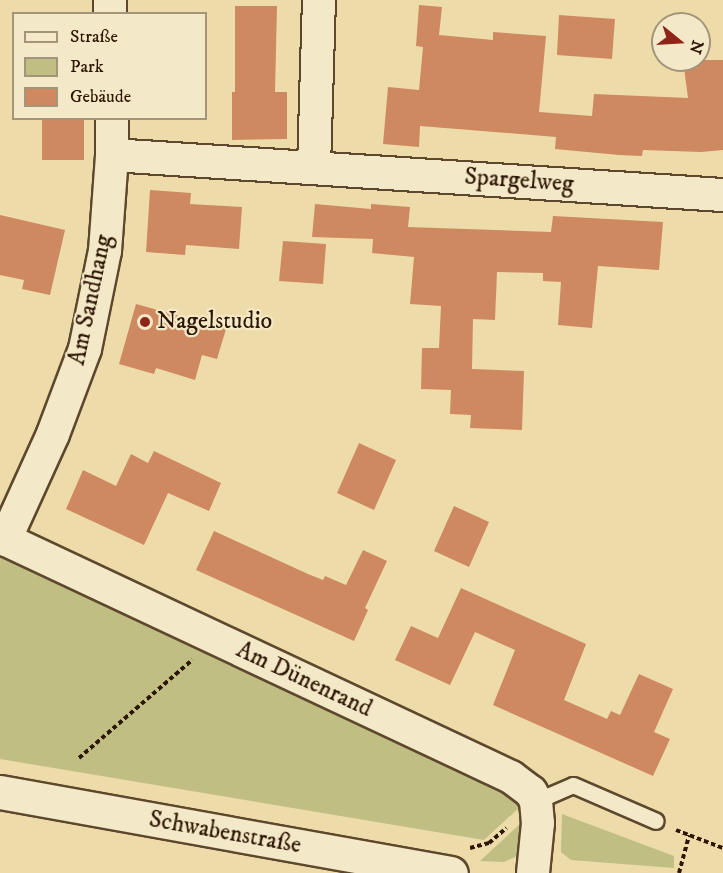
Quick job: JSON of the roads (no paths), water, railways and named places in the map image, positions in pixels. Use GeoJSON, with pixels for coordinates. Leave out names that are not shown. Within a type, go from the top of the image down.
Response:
{"type":"FeatureCollection","features":[{"type":"Feature","properties":{"kind":"street"},"geometry":{"type":"LineString","coordinates":[[314,167],[319,0]]}},
{"type":"Feature","properties":{"kind":"street","name":"Am Sandhang"},"geometry":{"type":"LineString","coordinates":[[3,539],[53,434],[85,349],[105,251],[112,155],[112,120]]}},
{"type":"Feature","properties":{"kind":"street","name":"Spargelweg"},"geometry":{"type":"LineString","coordinates":[[112,155],[723,195]]}},
{"type":"Feature","properties":{"kind":"street","name":"Am Dünenrand"},"geometry":{"type":"LineString","coordinates":[[3,539],[511,777],[531,792],[536,801]]}},
{"type":"Feature","properties":{"kind":"street","name":"Schwabenstraße"},"geometry":{"type":"LineString","coordinates":[[0,792],[451,873]]}},
{"type":"Feature","properties":{"kind":"street"},"geometry":{"type":"LineString","coordinates":[[533,873],[538,823],[536,801]]}},
{"type":"Feature","properties":{"kind":"lane"},"geometry":{"type":"LineString","coordinates":[[536,801],[573,785],[656,822]]}},
{"type":"Feature","properties":{"kind":"place","name":"Nagelstudio"},"geometry":{"type":"Point","coordinates":[145,322]}}]}
